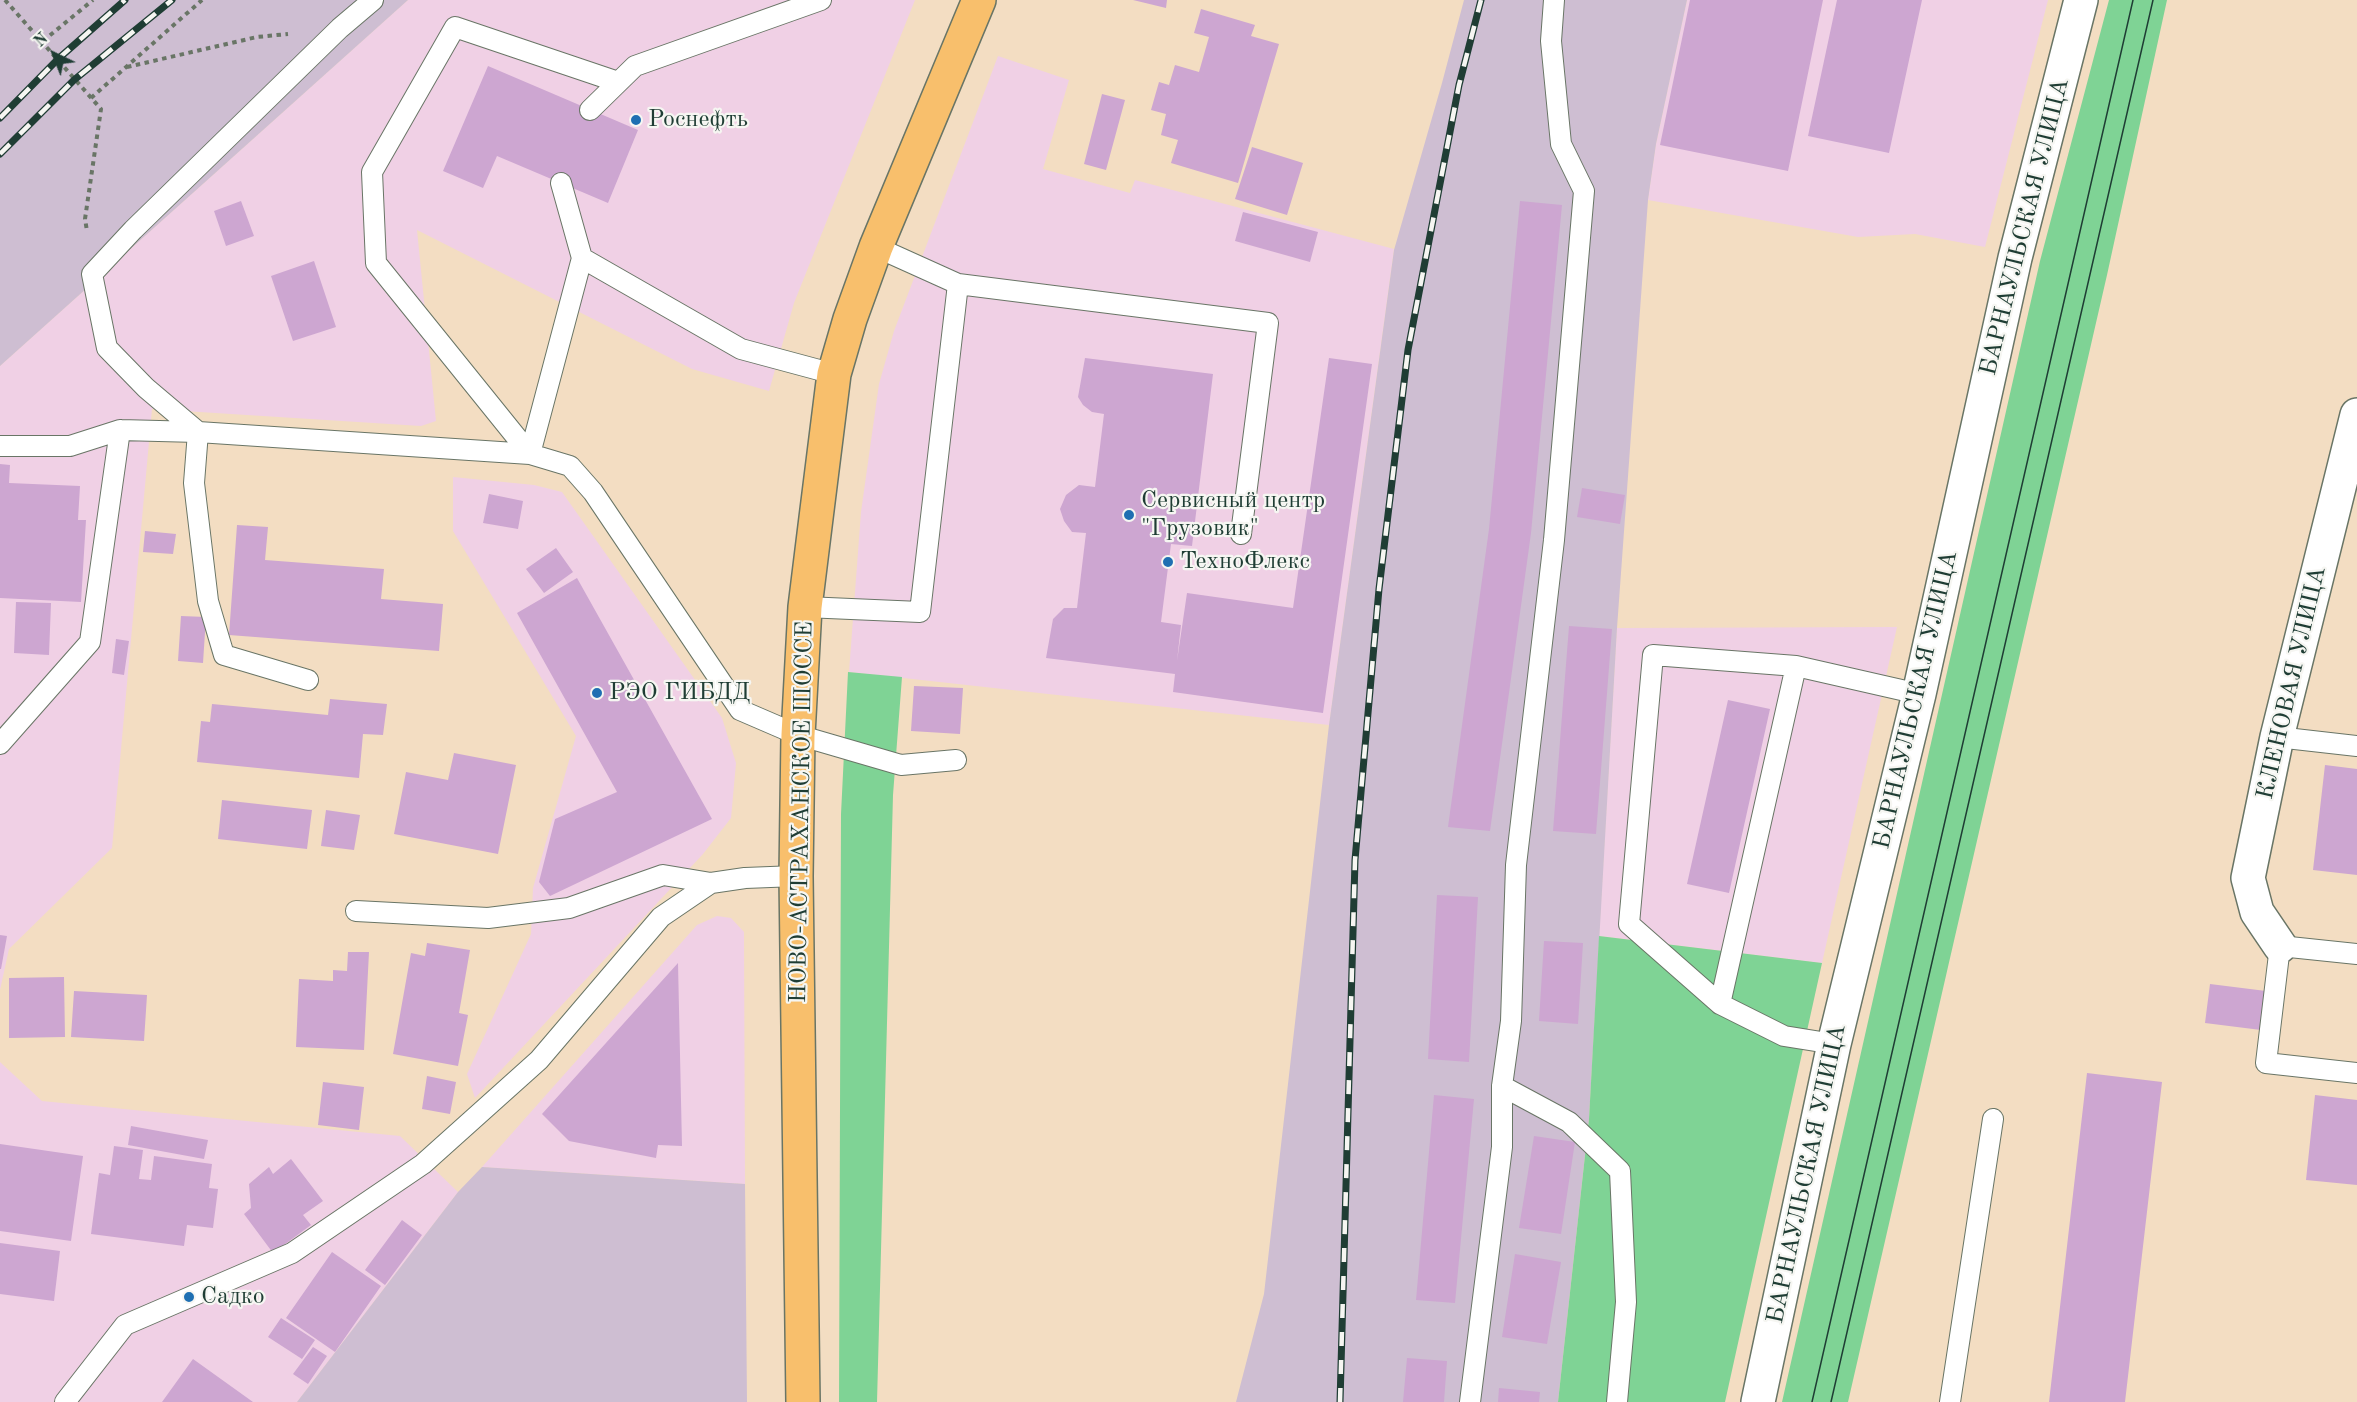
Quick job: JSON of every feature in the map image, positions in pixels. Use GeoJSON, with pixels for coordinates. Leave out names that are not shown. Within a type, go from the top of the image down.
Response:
{"type":"FeatureCollection","features":[{"type":"Feature","properties":{"kind":"main road","name":"НОВО-АСТРАХАНСКОЕ ШОССЕ"},"geometry":{"type":"LineString","coordinates":[[803,1402],[796,876],[798,735],[805,607],[834,374],[850,319],[876,247],[979,0]]}},
{"type":"Feature","properties":{"kind":"street","name":"БАРНАУЛЬСКАЯ УЛИЦА"},"geometry":{"type":"LineString","coordinates":[[1758,1402],[1834,1044],[1919,694],[2015,258],[2081,0]]}},
{"type":"Feature","properties":{"kind":"street","name":"КЛЕНОВАЯ УЛИЦА"},"geometry":{"type":"LineString","coordinates":[[2280,946],[2257,912],[2248,878],[2277,737],[2357,415]]}},
{"type":"Feature","properties":{"kind":"lane"},"geometry":{"type":"LineString","coordinates":[[198,432],[146,388],[107,348],[92,274],[133,230],[340,28],[373,0]]}},
{"type":"Feature","properties":{"kind":"lane"},"geometry":{"type":"LineString","coordinates":[[590,110],[635,66],[822,0]]}},
{"type":"Feature","properties":{"kind":"lane"},"geometry":{"type":"LineString","coordinates":[[1470,1402],[1502,1146],[1502,1086],[1511,1021],[1516,866],[1554,540],[1584,191],[1560,144],[1551,41],[1554,0]]}},
{"type":"Feature","properties":{"kind":"lane"},"geometry":{"type":"LineString","coordinates":[[530,454],[376,263],[372,172],[455,27],[618,82]]}},
{"type":"Feature","properties":{"kind":"lane"},"geometry":{"type":"LineString","coordinates":[[530,454],[582,258],[561,183]]}},
{"type":"Feature","properties":{"kind":"lane"},"geometry":{"type":"LineString","coordinates":[[876,247],[958,284],[1268,323],[1241,534]]}},
{"type":"Feature","properties":{"kind":"lane"},"geometry":{"type":"LineString","coordinates":[[582,258],[741,350],[834,374]]}},
{"type":"Feature","properties":{"kind":"lane"},"geometry":{"type":"LineString","coordinates":[[805,607],[920,612],[958,284]]}},
{"type":"Feature","properties":{"kind":"lane"},"geometry":{"type":"LineString","coordinates":[[0,744],[90,642],[120,430]]}},
{"type":"Feature","properties":{"kind":"lane"},"geometry":{"type":"LineString","coordinates":[[0,446],[70,446],[120,430],[198,432],[530,454],[570,466],[593,492],[740,710],[798,735],[901,765],[956,760]]}},
{"type":"Feature","properties":{"kind":"lane"},"geometry":{"type":"LineString","coordinates":[[198,432],[195,495],[208,602],[224,655],[308,680]]}},
{"type":"Feature","properties":{"kind":"lane"},"geometry":{"type":"LineString","coordinates":[[1834,1044],[1784,1036],[1720,1005],[1629,924],[1653,656],[1796,666],[1919,694]]}},
{"type":"Feature","properties":{"kind":"lane"},"geometry":{"type":"LineString","coordinates":[[1720,1005],[1796,666]]}},
{"type":"Feature","properties":{"kind":"lane"},"geometry":{"type":"LineString","coordinates":[[2277,737],[2357,746]]}},
{"type":"Feature","properties":{"kind":"lane"},"geometry":{"type":"LineString","coordinates":[[356,911],[488,918],[569,909],[663,875],[711,883],[745,878],[796,876]]}},
{"type":"Feature","properties":{"kind":"lane"},"geometry":{"type":"LineString","coordinates":[[65,1402],[125,1325],[292,1254],[423,1164],[538,1060],[661,917],[711,883]]}},
{"type":"Feature","properties":{"kind":"lane"},"geometry":{"type":"LineString","coordinates":[[2357,954],[2280,946],[2266,1063],[2357,1073]]}},
{"type":"Feature","properties":{"kind":"lane"},"geometry":{"type":"LineString","coordinates":[[1502,1086],[1569,1122],[1620,1171],[1626,1302],[1617,1402]]}},
{"type":"Feature","properties":{"kind":"lane"},"geometry":{"type":"LineString","coordinates":[[1950,1402],[1993,1119]]}},
{"type":"Feature","properties":{"kind":"path"},"geometry":{"type":"LineString","coordinates":[[5,0],[101,109],[85,219],[92,274]]}},
{"type":"Feature","properties":{"kind":"path"},"geometry":{"type":"LineString","coordinates":[[43,42],[93,0]]}},
{"type":"Feature","properties":{"kind":"path"},"geometry":{"type":"LineString","coordinates":[[92,98],[202,0]]}},
{"type":"Feature","properties":{"kind":"path"},"geometry":{"type":"LineString","coordinates":[[127,67],[257,37],[340,28]]}},
{"type":"Feature","properties":{"kind":"shaded area"},"geometry":{"type":"Polygon","coordinates":[[[0,0],[408,0],[0,366],[0,0]]]}},
{"type":"Feature","properties":{"kind":"shaded area"},"geometry":{"type":"Polygon","coordinates":[[[408,0],[915,0],[794,303],[769,391],[692,369],[417,230],[436,421],[421,426],[152,409],[112,848],[9,949],[0,990],[0,366],[408,0]]]}},
{"type":"Feature","properties":{"kind":"shaded area"},"geometry":{"type":"Polygon","coordinates":[[[1464,0],[1687,0],[1656,144],[1648,200],[1617,628],[1589,1119],[1558,1402],[1236,1402],[1264,1294],[1329,725],[1394,250],[1464,0]]]}},
{"type":"Feature","properties":{"kind":"shaded area"},"geometry":{"type":"Polygon","coordinates":[[[1687,0],[2048,0],[1985,247],[1915,234],[1858,237],[1648,200],[1656,144],[1687,0]]]}},
{"type":"Feature","properties":{"kind":"shaded area"},"geometry":{"type":"Polygon","coordinates":[[[998,56],[1069,80],[1043,169],[1130,193],[1135,180],[1394,249],[1329,725],[849,672],[861,512],[879,384],[894,331],[998,56]]]}},
{"type":"Feature","properties":{"kind":"shaded area"},"geometry":{"type":"Polygon","coordinates":[[[453,477],[534,485],[562,492],[722,718],[736,763],[731,818],[703,854],[475,1098],[467,1074],[531,934],[533,888],[576,736],[453,531],[453,477]]]}},
{"type":"Feature","properties":{"kind":"shaded area"},"geometry":{"type":"Polygon","coordinates":[[[1897,627],[1822,963],[1599,936],[1617,628],[1897,627]]]}},
{"type":"Feature","properties":{"kind":"shaded area"},"geometry":{"type":"Polygon","coordinates":[[[717,916],[731,918],[744,932],[745,1184],[482,1167],[697,925],[717,916]]]}},
{"type":"Feature","properties":{"kind":"shaded area","name":"Садко"},"geometry":{"type":"Polygon","coordinates":[[[0,1062],[42,1101],[400,1136],[458,1192],[297,1402],[0,1402],[0,1062]]]}},
{"type":"Feature","properties":{"kind":"shaded area"},"geometry":{"type":"Polygon","coordinates":[[[482,1167],[745,1184],[747,1402],[297,1402],[458,1192],[482,1167]]]}},
{"type":"Feature","properties":{"kind":"green space"},"geometry":{"type":"Polygon","coordinates":[[[2109,0],[2167,0],[2107,275],[1848,1402],[1782,1402],[2040,261],[2109,0]]]}},
{"type":"Feature","properties":{"kind":"green space"},"geometry":{"type":"Polygon","coordinates":[[[848,672],[902,677],[893,795],[877,1402],[839,1402],[841,814],[848,672]]]}},
{"type":"Feature","properties":{"kind":"green space"},"geometry":{"type":"Polygon","coordinates":[[[1599,936],[1822,963],[1725,1402],[1558,1402],[1589,1119],[1599,936]]]}},
{"type":"Feature","properties":{"kind":"building"},"geometry":{"type":"Polygon","coordinates":[[[1133,0],[1167,0],[1166,8],[1133,0]]]}},
{"type":"Feature","properties":{"kind":"building"},"geometry":{"type":"Polygon","coordinates":[[[1690,0],[1823,0],[1788,171],[1660,145],[1690,0]]]}},
{"type":"Feature","properties":{"kind":"building"},"geometry":{"type":"Polygon","coordinates":[[[1837,0],[1922,0],[1889,153],[1808,136],[1837,0]]]}},
{"type":"Feature","properties":{"kind":"building"},"geometry":{"type":"Polygon","coordinates":[[[1201,9],[1255,25],[1251,36],[1279,44],[1238,183],[1171,163],[1178,140],[1161,135],[1166,114],[1151,110],[1159,82],[1169,85],[1175,65],[1199,72],[1209,37],[1194,33],[1201,9]]]}},
{"type":"Feature","properties":{"kind":"building"},"geometry":{"type":"Polygon","coordinates":[[[488,66],[638,130],[608,203],[497,156],[483,188],[443,171],[488,66]]]}},
{"type":"Feature","properties":{"kind":"building"},"geometry":{"type":"Polygon","coordinates":[[[1102,94],[1125,100],[1106,170],[1084,164],[1102,94]]]}},
{"type":"Feature","properties":{"kind":"building"},"geometry":{"type":"Polygon","coordinates":[[[1252,147],[1303,163],[1287,215],[1235,199],[1252,147]]]}},
{"type":"Feature","properties":{"kind":"building"},"geometry":{"type":"Polygon","coordinates":[[[241,201],[254,236],[226,246],[214,211],[241,201]]]}},
{"type":"Feature","properties":{"kind":"building"},"geometry":{"type":"Polygon","coordinates":[[[1520,201],[1562,205],[1531,533],[1490,831],[1448,827],[1489,529],[1520,201]]]}},
{"type":"Feature","properties":{"kind":"building"},"geometry":{"type":"Polygon","coordinates":[[[1243,212],[1318,232],[1310,262],[1235,241],[1243,212]]]}},
{"type":"Feature","properties":{"kind":"building"},"geometry":{"type":"Polygon","coordinates":[[[314,261],[336,327],[293,341],[271,276],[314,261]]]}},
{"type":"Feature","properties":{"kind":"building"},"geometry":{"type":"Polygon","coordinates":[[[1085,358],[1213,374],[1192,546],[1171,544],[1161,622],[1181,625],[1177,661],[1187,593],[1293,608],[1329,358],[1372,364],[1323,713],[1173,692],[1175,674],[1046,658],[1053,619],[1064,608],[1077,608],[1086,533],[1072,532],[1064,521],[1060,509],[1066,495],[1079,485],[1095,487],[1104,414],[1092,412],[1083,405],[1078,397],[1085,358]]]}},
{"type":"Feature","properties":{"kind":"building"},"geometry":{"type":"Polygon","coordinates":[[[0,464],[10,465],[9,483],[80,486],[78,520],[86,520],[81,602],[0,598],[0,464]]]}},
{"type":"Feature","properties":{"kind":"building"},"geometry":{"type":"Polygon","coordinates":[[[1582,488],[1625,495],[1620,524],[1577,517],[1582,488]]]}},
{"type":"Feature","properties":{"kind":"building"},"geometry":{"type":"Polygon","coordinates":[[[489,494],[523,501],[518,529],[483,523],[489,494]]]}},
{"type":"Feature","properties":{"kind":"building"},"geometry":{"type":"Polygon","coordinates":[[[237,525],[268,527],[265,560],[384,569],[381,599],[443,604],[439,651],[229,635],[237,525]]]}},
{"type":"Feature","properties":{"kind":"building"},"geometry":{"type":"Polygon","coordinates":[[[145,531],[176,534],[173,554],[143,552],[145,531]]]}},
{"type":"Feature","properties":{"kind":"building"},"geometry":{"type":"Polygon","coordinates":[[[556,548],[573,572],[544,593],[526,569],[556,548]]]}},
{"type":"Feature","properties":{"kind":"building"},"geometry":{"type":"Polygon","coordinates":[[[577,578],[712,819],[550,896],[539,882],[555,819],[617,792],[517,613],[577,578]]]}},
{"type":"Feature","properties":{"kind":"building"},"geometry":{"type":"Polygon","coordinates":[[[16,602],[51,603],[49,655],[14,653],[16,602]]]}},
{"type":"Feature","properties":{"kind":"building"},"geometry":{"type":"Polygon","coordinates":[[[181,616],[206,617],[203,663],[178,661],[181,616]]]}},
{"type":"Feature","properties":{"kind":"building"},"geometry":{"type":"Polygon","coordinates":[[[1569,626],[1612,629],[1596,834],[1553,831],[1569,626]]]}},
{"type":"Feature","properties":{"kind":"building"},"geometry":{"type":"Polygon","coordinates":[[[116,639],[129,641],[124,675],[112,673],[116,639]]]}},
{"type":"Feature","properties":{"kind":"building"},"geometry":{"type":"Polygon","coordinates":[[[914,686],[963,688],[960,734],[911,731],[914,686]]]}},
{"type":"Feature","properties":{"kind":"building"},"geometry":{"type":"Polygon","coordinates":[[[330,699],[387,704],[383,735],[363,734],[359,778],[197,762],[201,721],[210,722],[212,704],[328,715],[330,699]]]}},
{"type":"Feature","properties":{"kind":"building"},"geometry":{"type":"Polygon","coordinates":[[[1728,700],[1770,709],[1729,893],[1687,884],[1728,700]]]}},
{"type":"Feature","properties":{"kind":"building"},"geometry":{"type":"Polygon","coordinates":[[[454,753],[516,765],[498,854],[394,834],[406,772],[448,780],[454,753]]]}},
{"type":"Feature","properties":{"kind":"building"},"geometry":{"type":"Polygon","coordinates":[[[2325,765],[2357,769],[2357,875],[2313,870],[2325,765]]]}},
{"type":"Feature","properties":{"kind":"building"},"geometry":{"type":"Polygon","coordinates":[[[222,800],[312,810],[307,849],[218,839],[222,800]]]}},
{"type":"Feature","properties":{"kind":"building"},"geometry":{"type":"Polygon","coordinates":[[[326,810],[360,815],[354,850],[321,846],[326,810]]]}},
{"type":"Feature","properties":{"kind":"building"},"geometry":{"type":"Polygon","coordinates":[[[1437,895],[1478,897],[1469,1062],[1428,1059],[1437,895]]]}},
{"type":"Feature","properties":{"kind":"building"},"geometry":{"type":"Polygon","coordinates":[[[0,935],[7,936],[1,969],[0,969],[0,935]]]}},
{"type":"Feature","properties":{"kind":"building"},"geometry":{"type":"Polygon","coordinates":[[[1544,941],[1583,943],[1578,1024],[1539,1021],[1544,941]]]}},
{"type":"Feature","properties":{"kind":"building"},"geometry":{"type":"Polygon","coordinates":[[[427,943],[470,950],[459,1013],[468,1015],[458,1066],[393,1054],[411,953],[425,956],[427,943]]]}},
{"type":"Feature","properties":{"kind":"building"},"geometry":{"type":"Polygon","coordinates":[[[348,952],[369,952],[364,1050],[296,1047],[299,979],[333,981],[333,970],[347,971],[348,952]]]}},
{"type":"Feature","properties":{"kind":"building"},"geometry":{"type":"Polygon","coordinates":[[[678,963],[682,1146],[658,1145],[656,1158],[569,1141],[542,1114],[678,963]]]}},
{"type":"Feature","properties":{"kind":"building"},"geometry":{"type":"Polygon","coordinates":[[[64,977],[65,1037],[9,1038],[9,978],[64,977]]]}},
{"type":"Feature","properties":{"kind":"building"},"geometry":{"type":"Polygon","coordinates":[[[2210,984],[2266,991],[2261,1030],[2205,1023],[2210,984]]]}},
{"type":"Feature","properties":{"kind":"building"},"geometry":{"type":"Polygon","coordinates":[[[74,991],[147,995],[144,1041],[71,1037],[74,991]]]}},
{"type":"Feature","properties":{"kind":"building"},"geometry":{"type":"Polygon","coordinates":[[[2087,1073],[2162,1082],[2125,1402],[2049,1402],[2087,1073]]]}},
{"type":"Feature","properties":{"kind":"building"},"geometry":{"type":"Polygon","coordinates":[[[427,1076],[456,1082],[450,1114],[422,1109],[427,1076]]]}},
{"type":"Feature","properties":{"kind":"building"},"geometry":{"type":"Polygon","coordinates":[[[323,1082],[364,1087],[359,1130],[318,1125],[323,1082]]]}},
{"type":"Feature","properties":{"kind":"building"},"geometry":{"type":"Polygon","coordinates":[[[1434,1095],[1474,1099],[1455,1303],[1416,1300],[1434,1095]]]}},
{"type":"Feature","properties":{"kind":"building"},"geometry":{"type":"Polygon","coordinates":[[[2315,1095],[2357,1100],[2357,1185],[2306,1180],[2315,1095]]]}},
{"type":"Feature","properties":{"kind":"building"},"geometry":{"type":"Polygon","coordinates":[[[131,1126],[208,1140],[204,1159],[128,1145],[131,1126]]]}},
{"type":"Feature","properties":{"kind":"building"},"geometry":{"type":"Polygon","coordinates":[[[1534,1136],[1575,1142],[1561,1234],[1519,1228],[1534,1136]]]}},
{"type":"Feature","properties":{"kind":"building"},"geometry":{"type":"Polygon","coordinates":[[[0,1144],[83,1156],[71,1241],[0,1231],[0,1144]]]}},
{"type":"Feature","properties":{"kind":"building"},"geometry":{"type":"Polygon","coordinates":[[[114,1146],[143,1150],[139,1179],[151,1180],[154,1156],[212,1164],[209,1188],[218,1189],[213,1228],[187,1225],[184,1246],[91,1234],[99,1173],[110,1175],[114,1146]]]}},
{"type":"Feature","properties":{"kind":"building"},"geometry":{"type":"Polygon","coordinates":[[[291,1159],[323,1201],[303,1215],[311,1225],[273,1253],[244,1214],[251,1208],[249,1184],[269,1167],[273,1174],[291,1159]]]}},
{"type":"Feature","properties":{"kind":"building"},"geometry":{"type":"Polygon","coordinates":[[[402,1220],[422,1235],[385,1285],[365,1270],[402,1220]]]}},
{"type":"Feature","properties":{"kind":"building"},"geometry":{"type":"Polygon","coordinates":[[[0,1243],[60,1251],[54,1301],[0,1294],[0,1243]]]}},
{"type":"Feature","properties":{"kind":"building"},"geometry":{"type":"Polygon","coordinates":[[[332,1252],[381,1286],[335,1352],[286,1318],[332,1252]]]}},
{"type":"Feature","properties":{"kind":"building"},"geometry":{"type":"Polygon","coordinates":[[[1515,1254],[1561,1262],[1547,1344],[1502,1337],[1515,1254]]]}},
{"type":"Feature","properties":{"kind":"building"},"geometry":{"type":"Polygon","coordinates":[[[281,1318],[315,1340],[302,1359],[268,1337],[281,1318]]]}},
{"type":"Feature","properties":{"kind":"building"},"geometry":{"type":"Polygon","coordinates":[[[313,1347],[327,1356],[308,1384],[293,1374],[313,1347]]]}},
{"type":"Feature","properties":{"kind":"building"},"geometry":{"type":"Polygon","coordinates":[[[1407,1358],[1447,1361],[1444,1402],[1403,1402],[1407,1358]]]}},
{"type":"Feature","properties":{"kind":"building"},"geometry":{"type":"Polygon","coordinates":[[[193,1359],[253,1402],[162,1402],[193,1359]]]}},
{"type":"Feature","properties":{"kind":"building"},"geometry":{"type":"Polygon","coordinates":[[[1499,1388],[1540,1392],[1539,1402],[1498,1402],[1499,1388]]]}},
{"type":"Feature","properties":{"kind":"tram line"},"geometry":{"type":"LineString","coordinates":[[1812,1402],[2133,0]]}},
{"type":"Feature","properties":{"kind":"tram line"},"geometry":{"type":"LineString","coordinates":[[1831,1402],[2153,0]]}},
{"type":"Feature","properties":{"kind":"railway"},"geometry":{"type":"LineString","coordinates":[[0,118],[58,59],[125,0]]}},
{"type":"Feature","properties":{"kind":"railway"},"geometry":{"type":"LineString","coordinates":[[0,154],[74,80],[172,0]]}},
{"type":"Feature","properties":{"kind":"railway"},"geometry":{"type":"LineString","coordinates":[[1340,1402],[1355,860],[1379,589],[1408,350],[1459,85],[1481,0]]}},
{"type":"Feature","properties":{"kind":"place","name":"Роснефть"},"geometry":{"type":"Point","coordinates":[636,120]}},
{"type":"Feature","properties":{"kind":"place","name":"Сервисный центр \"Грузовик\""},"geometry":{"type":"Point","coordinates":[1129,515]}},
{"type":"Feature","properties":{"kind":"place","name":"ТехноФлекс"},"geometry":{"type":"Point","coordinates":[1168,562]}},
{"type":"Feature","properties":{"kind":"place","name":"РЭО ГИБДД"},"geometry":{"type":"Point","coordinates":[597,693]}},
{"type":"Feature","properties":{"kind":"place","name":"Садко"},"geometry":{"type":"Point","coordinates":[189,1297]}}]}
